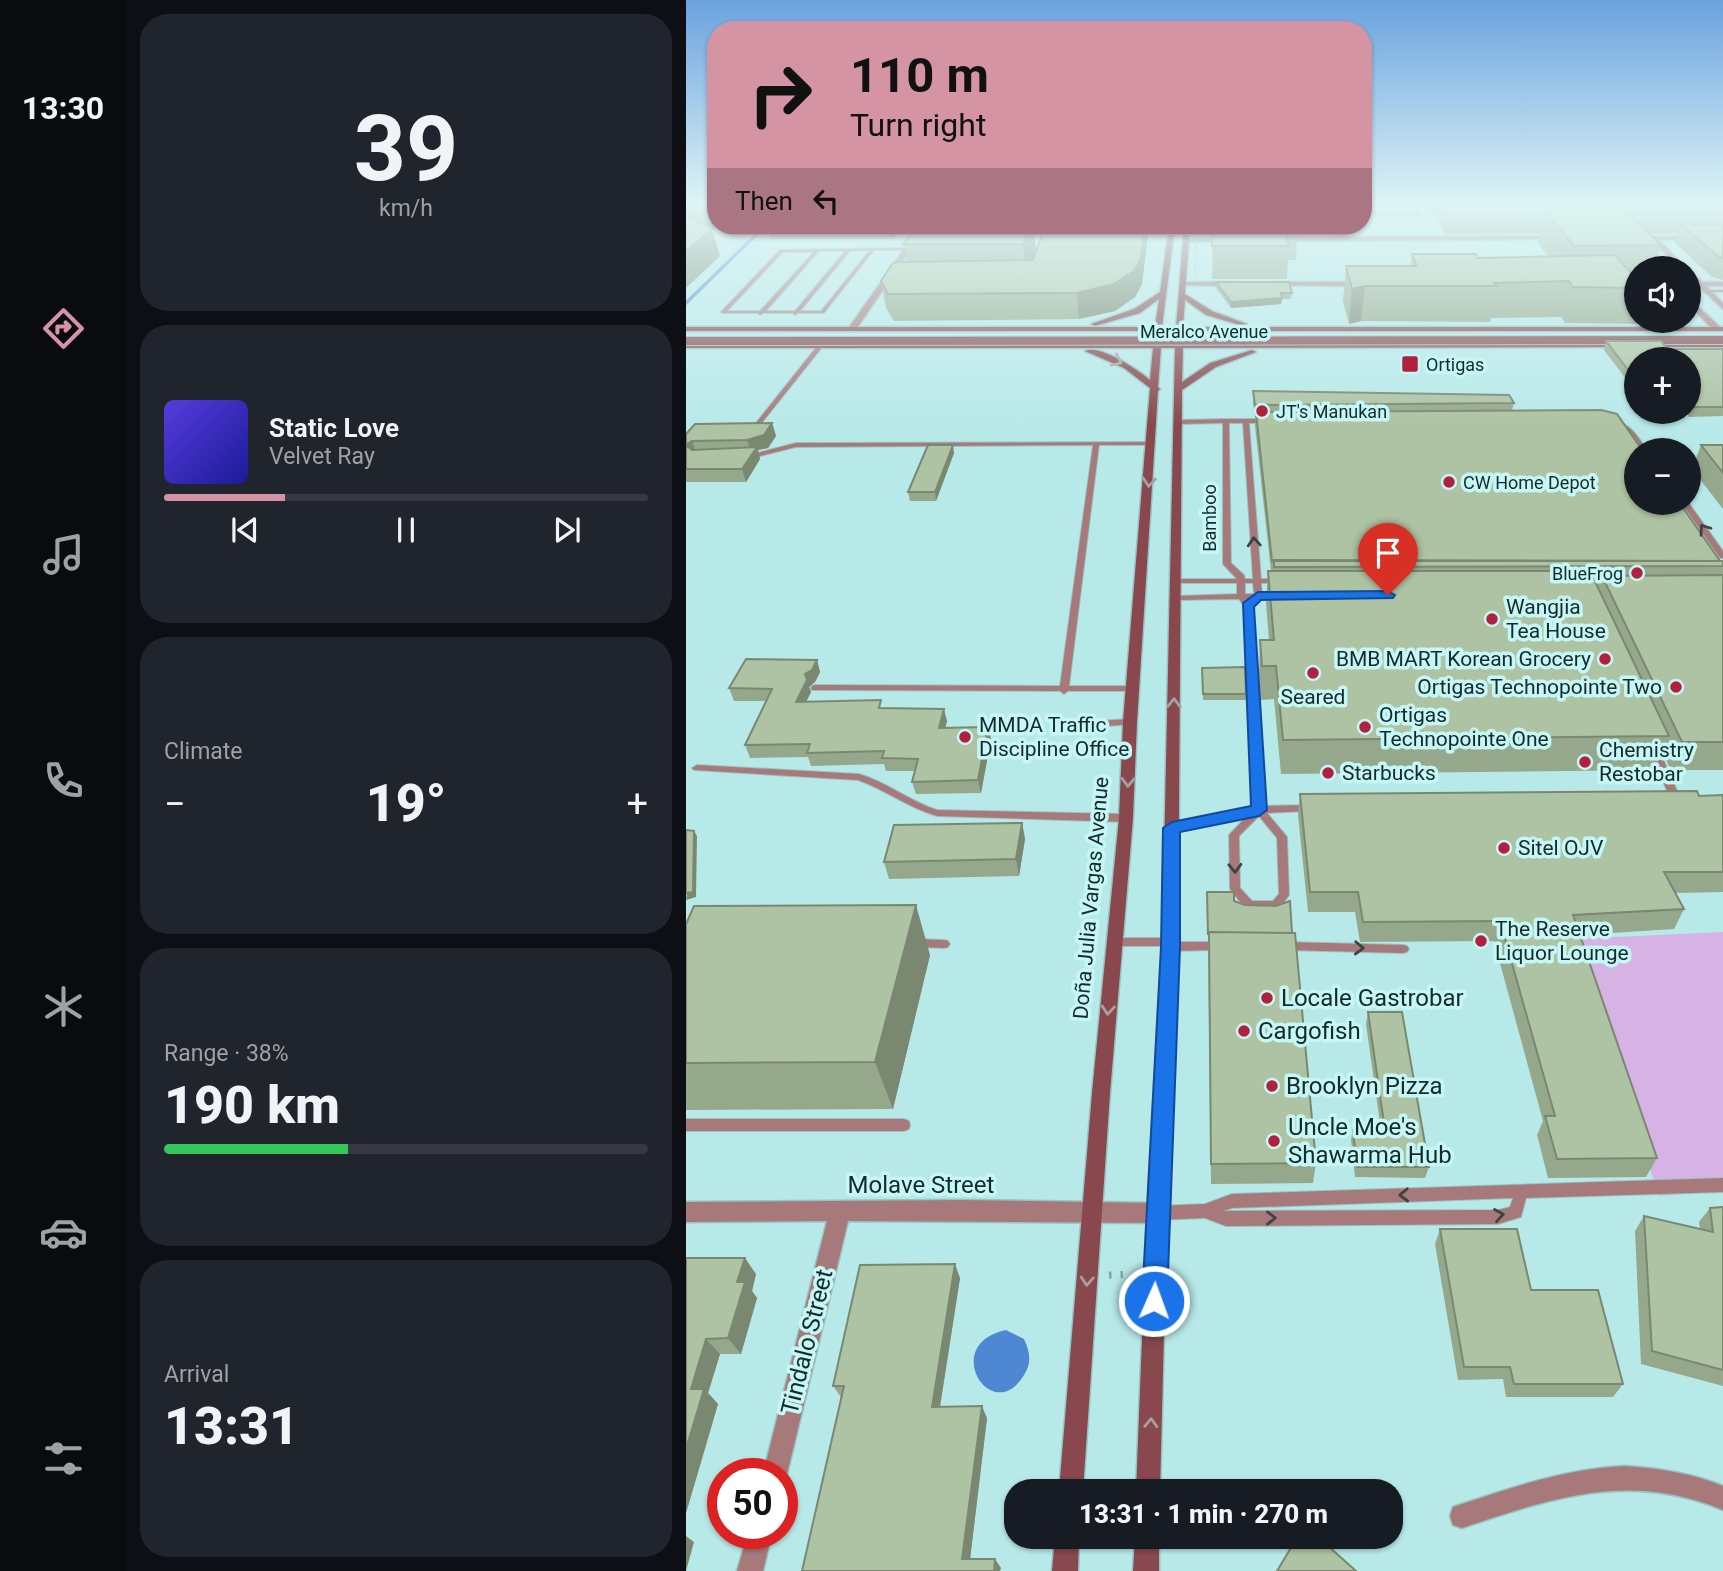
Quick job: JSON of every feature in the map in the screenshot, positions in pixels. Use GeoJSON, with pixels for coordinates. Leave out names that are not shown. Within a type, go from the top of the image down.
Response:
{"type":"FeatureCollection","features":[{"type":"Feature","properties":{"kind":"main road","name":"Doña Julia Vargas Avenue"},"geometry":{"type":"LineString","coordinates":[[1072,1479],[1113,942],[1126,818],[1132,689],[1156,389],[1158,330],[1165,279]]}},
{"type":"Feature","properties":{"kind":"main road"},"geometry":{"type":"LineString","coordinates":[[1148,1479],[1157,1213],[1170,945],[1182,279]]}},
{"type":"Feature","properties":{"kind":"main road"},"geometry":{"type":"LineString","coordinates":[[1061,329],[1124,316],[1145,307],[1163,293]]}},
{"type":"Feature","properties":{"kind":"main road"},"geometry":{"type":"LineString","coordinates":[[1181,294],[1204,310],[1231,321],[1289,330]]}},
{"type":"Feature","properties":{"kind":"main road","name":"Meralco Avenue"},"geometry":{"type":"LineString","coordinates":[[686,329],[1300,330],[1365,325],[1721,331]]}},
{"type":"Feature","properties":{"kind":"main road"},"geometry":{"type":"LineString","coordinates":[[996,347],[1014,338],[1013,333],[1004,329]]}},
{"type":"Feature","properties":{"kind":"main road"},"geometry":{"type":"LineString","coordinates":[[1300,330],[1283,332],[1279,338],[1287,343],[1308,346]]}},
{"type":"Feature","properties":{"kind":"main road","name":"Meralco Avenue"},"geometry":{"type":"LineString","coordinates":[[686,335],[1721,331]]}},
{"type":"Feature","properties":{"kind":"main road","name":"Meralco Avenue"},"geometry":{"type":"LineString","coordinates":[[686,341],[1723,342]]}},
{"type":"Feature","properties":{"kind":"main road","name":"Meralco Avenue"},"geometry":{"type":"LineString","coordinates":[[686,346],[1066,347],[1158,343],[1308,346],[1723,342]]}},
{"type":"Feature","properties":{"kind":"main road"},"geometry":{"type":"LineString","coordinates":[[1179,388],[1206,369],[1228,359],[1258,351],[1296,346]]}},
{"type":"Feature","properties":{"kind":"main road"},"geometry":{"type":"LineString","coordinates":[[1066,347],[1116,360],[1156,389]]}},
{"type":"Feature","properties":{"kind":"main road"},"geometry":{"type":"LineString","coordinates":[[1065,1571],[1066,1549]]}},
{"type":"Feature","properties":{"kind":"main road"},"geometry":{"type":"LineString","coordinates":[[1146,1571],[1147,1549]]}},
{"type":"Feature","properties":{"kind":"street"},"geometry":{"type":"LineString","coordinates":[[852,329],[887,279]]}},
{"type":"Feature","properties":{"kind":"street"},"geometry":{"type":"LineString","coordinates":[[884,283],[895,282]]}},
{"type":"Feature","properties":{"kind":"street"},"geometry":{"type":"LineString","coordinates":[[1181,284],[1250,284]]}},
{"type":"Feature","properties":{"kind":"street"},"geometry":{"type":"LineString","coordinates":[[1263,284],[1373,284]]}},
{"type":"Feature","properties":{"kind":"street"},"geometry":{"type":"LineString","coordinates":[[1701,284],[1723,284]]}},
{"type":"Feature","properties":{"kind":"street"},"geometry":{"type":"LineString","coordinates":[[1701,286],[1723,307]]}},
{"type":"Feature","properties":{"kind":"street"},"geometry":{"type":"LineString","coordinates":[[1701,312],[1721,331]]}},
{"type":"Feature","properties":{"kind":"street","name":"Tindalo Street"},"geometry":{"type":"LineString","coordinates":[[779,1458],[840,1211]]}},
{"type":"Feature","properties":{"kind":"street","name":"Molave Street"},"geometry":{"type":"LineString","coordinates":[[686,1212],[1157,1213]]}},
{"type":"Feature","properties":{"kind":"street"},"geometry":{"type":"LineString","coordinates":[[1462,1516],[1544,1489],[1608,1476],[1660,1480],[1723,1498]]}},
{"type":"Feature","properties":{"kind":"street"},"geometry":{"type":"LineString","coordinates":[[750,1571],[756,1549]]}},
{"type":"Feature","properties":{"kind":"lane"},"geometry":{"type":"LineString","coordinates":[[754,279],[723,311],[727,314],[795,314],[825,311],[850,279]]}},
{"type":"Feature","properties":{"kind":"lane"},"geometry":{"type":"LineString","coordinates":[[760,314],[791,279]]}},
{"type":"Feature","properties":{"kind":"lane"},"geometry":{"type":"LineString","coordinates":[[795,314],[824,279]]}},
{"type":"Feature","properties":{"kind":"lane"},"geometry":{"type":"LineString","coordinates":[[1707,291],[1723,291]]}},
{"type":"Feature","properties":{"kind":"lane"},"geometry":{"type":"LineString","coordinates":[[754,429],[820,346]]}},
{"type":"Feature","properties":{"kind":"lane","name":"Bamboo"},"geometry":{"type":"LineString","coordinates":[[1226,421],[1227,564],[1241,581],[1241,596]]}},
{"type":"Feature","properties":{"kind":"lane","name":"Bamboo"},"geometry":{"type":"LineString","coordinates":[[1246,421],[1258,596]]}},
{"type":"Feature","properties":{"kind":"lane"},"geometry":{"type":"LineString","coordinates":[[1179,422],[1272,421]]}},
{"type":"Feature","properties":{"kind":"lane"},"geometry":{"type":"LineString","coordinates":[[1606,421],[1629,429],[1635,438]]}},
{"type":"Feature","properties":{"kind":"lane"},"geometry":{"type":"LineString","coordinates":[[743,458],[796,445],[1152,443]]}},
{"type":"Feature","properties":{"kind":"lane"},"geometry":{"type":"LineString","coordinates":[[1064,691],[1096,444]]}},
{"type":"Feature","properties":{"kind":"lane"},"geometry":{"type":"LineString","coordinates":[[1693,515],[1723,556]]}},
{"type":"Feature","properties":{"kind":"lane"},"geometry":{"type":"LineString","coordinates":[[1175,581],[1285,581]]}},
{"type":"Feature","properties":{"kind":"lane"},"geometry":{"type":"LineString","coordinates":[[1241,596],[1248,606],[1259,810],[1282,837],[1284,895],[1276,905],[1249,905],[1236,889],[1234,835],[1259,810]]}},
{"type":"Feature","properties":{"kind":"lane"},"geometry":{"type":"LineString","coordinates":[[1248,606],[1258,596]]}},
{"type":"Feature","properties":{"kind":"lane"},"geometry":{"type":"LineString","coordinates":[[1175,598],[1284,596]]}},
{"type":"Feature","properties":{"kind":"lane"},"geometry":{"type":"LineString","coordinates":[[815,688],[1064,691],[1132,689]]}},
{"type":"Feature","properties":{"kind":"lane"},"geometry":{"type":"LineString","coordinates":[[1081,725],[1130,722]]}},
{"type":"Feature","properties":{"kind":"lane"},"geometry":{"type":"LineString","coordinates":[[1650,742],[1683,803],[1665,803]]}},
{"type":"Feature","properties":{"kind":"lane"},"geometry":{"type":"LineString","coordinates":[[697,768],[859,777],[876,782],[915,806],[937,813],[1126,818]]}},
{"type":"Feature","properties":{"kind":"lane"},"geometry":{"type":"LineString","coordinates":[[1172,828],[1259,810],[1329,808]]}},
{"type":"Feature","properties":{"kind":"lane"},"geometry":{"type":"LineString","coordinates":[[1113,942],[1235,946]]}},
{"type":"Feature","properties":{"kind":"lane"},"geometry":{"type":"LineString","coordinates":[[904,943],[944,944]]}},
{"type":"Feature","properties":{"kind":"lane"},"geometry":{"type":"LineString","coordinates":[[1270,946],[1403,949]]}},
{"type":"Feature","properties":{"kind":"lane"},"geometry":{"type":"LineString","coordinates":[[686,1125],[904,1125]]}},
{"type":"Feature","properties":{"kind":"lane"},"geometry":{"type":"LineString","coordinates":[[1157,1213],[1205,1211],[1232,1201],[1723,1185]]}},
{"type":"Feature","properties":{"kind":"lane"},"geometry":{"type":"LineString","coordinates":[[1205,1211],[1226,1219],[1498,1217],[1516,1212],[1521,1192]]}},
{"type":"Feature","properties":{"kind":"path"},"geometry":{"type":"LineString","coordinates":[[1087,1275],[1155,1274]]}},
{"type":"Feature","properties":{"kind":"shaded area"},"geometry":{"type":"Polygon","coordinates":[[[1723,932],[1723,1191],[1659,1196],[1574,939],[1723,932]]]}},
{"type":"Feature","properties":{"kind":"water"},"geometry":{"type":"Polygon","coordinates":[[[1006,1330],[1024,1339],[1029,1362],[1027,1371],[1011,1389],[998,1392],[987,1388],[978,1378],[974,1364],[976,1350],[986,1338],[1006,1330]]]}},
{"type":"Feature","properties":{"kind":"building"},"geometry":{"type":"Polygon","coordinates":[[[1121,279],[1114,284],[1077,293],[888,294],[881,281],[1121,279]]]}},
{"type":"Feature","properties":{"kind":"building"},"geometry":{"type":"Polygon","coordinates":[[[1349,279],[1624,279],[1624,288],[1573,287],[1569,281],[1494,283],[1497,286],[1365,286],[1352,289],[1349,279]]]}},
{"type":"Feature","properties":{"kind":"building"},"geometry":{"type":"Polygon","coordinates":[[[1216,282],[1289,282],[1292,293],[1281,293],[1282,298],[1231,302],[1216,282]]]}},
{"type":"Feature","properties":{"kind":"building"},"geometry":{"type":"Polygon","coordinates":[[[1606,341],[1661,341],[1666,347],[1624,347],[1624,365],[1606,341]]]}},
{"type":"Feature","properties":{"kind":"building"},"geometry":{"type":"Polygon","coordinates":[[[1701,349],[1723,349],[1723,407],[1701,407],[1701,349]]]}},
{"type":"Feature","properties":{"kind":"building"},"geometry":{"type":"Polygon","coordinates":[[[1253,391],[1509,395],[1514,403],[1255,405],[1253,391]]]}},
{"type":"Feature","properties":{"kind":"building","name":"CW Home Depot"},"geometry":{"type":"Polygon","coordinates":[[[1601,410],[1617,414],[1634,438],[1624,438],[1624,515],[1688,515],[1720,561],[1272,561],[1256,412],[1601,410]]]}},
{"type":"Feature","properties":{"kind":"building"},"geometry":{"type":"Polygon","coordinates":[[[772,423],[764,435],[747,440],[692,441],[686,445],[686,434],[695,424],[772,423]]]}},
{"type":"Feature","properties":{"kind":"building"},"geometry":{"type":"Polygon","coordinates":[[[686,445],[692,450],[757,447],[742,469],[686,469],[686,445]]]}},
{"type":"Feature","properties":{"kind":"building"},"geometry":{"type":"Polygon","coordinates":[[[928,445],[953,445],[935,492],[908,492],[928,445]]]}},
{"type":"Feature","properties":{"kind":"building"},"geometry":{"type":"Polygon","coordinates":[[[1701,445],[1723,445],[1723,473],[1701,445]]]}},
{"type":"Feature","properties":{"kind":"building"},"geometry":{"type":"Polygon","coordinates":[[[1274,560],[1723,561],[1723,566],[1274,567],[1274,560]]]}},
{"type":"Feature","properties":{"kind":"building"},"geometry":{"type":"Polygon","coordinates":[[[1268,571],[1590,571],[1669,736],[1283,740],[1276,666],[1262,666],[1260,640],[1274,640],[1268,571]]]}},
{"type":"Feature","properties":{"kind":"building","name":"Ortigas Technopointe Two"},"geometry":{"type":"Polygon","coordinates":[[[1723,575],[1723,742],[1682,742],[1602,576],[1723,575]]]}},
{"type":"Feature","properties":{"kind":"building"},"geometry":{"type":"Polygon","coordinates":[[[746,659],[817,660],[812,670],[805,674],[807,680],[796,702],[881,700],[879,708],[944,709],[939,728],[988,727],[978,780],[912,782],[918,759],[882,758],[884,751],[807,753],[810,744],[745,745],[772,689],[729,688],[746,659]]]}},
{"type":"Feature","properties":{"kind":"building"},"geometry":{"type":"Polygon","coordinates":[[[1245,667],[1246,694],[1203,694],[1202,668],[1245,667]]]}},
{"type":"Feature","properties":{"kind":"building"},"geometry":{"type":"Polygon","coordinates":[[[1697,791],[1699,796],[1723,795],[1723,872],[1664,872],[1684,909],[1573,915],[1657,1158],[1557,1159],[1545,1116],[1555,1116],[1500,921],[1363,922],[1358,892],[1310,892],[1300,794],[1697,791]]]}},
{"type":"Feature","properties":{"kind":"building"},"geometry":{"type":"Polygon","coordinates":[[[1022,823],[1016,859],[884,862],[894,825],[1022,823]]]}},
{"type":"Feature","properties":{"kind":"building"},"geometry":{"type":"Polygon","coordinates":[[[686,830],[694,831],[693,892],[686,893],[686,830]]]}},
{"type":"Feature","properties":{"kind":"building"},"geometry":{"type":"Polygon","coordinates":[[[1207,892],[1234,892],[1234,901],[1245,905],[1276,906],[1290,901],[1292,933],[1209,932],[1208,935],[1207,892]]]}},
{"type":"Feature","properties":{"kind":"building"},"geometry":{"type":"Polygon","coordinates":[[[916,905],[875,1062],[686,1063],[686,924],[694,906],[916,905]]]}},
{"type":"Feature","properties":{"kind":"building"},"geometry":{"type":"Polygon","coordinates":[[[1209,932],[1295,933],[1316,1163],[1211,1164],[1209,932]]]}},
{"type":"Feature","properties":{"kind":"building"},"geometry":{"type":"Polygon","coordinates":[[[1368,1012],[1402,1012],[1429,1167],[1357,1167],[1353,1130],[1385,1130],[1368,1012]]]}},
{"type":"Feature","properties":{"kind":"building"},"geometry":{"type":"Polygon","coordinates":[[[1723,1207],[1723,1370],[1652,1351],[1644,1216],[1713,1232],[1710,1208],[1723,1207]]]}},
{"type":"Feature","properties":{"kind":"building"},"geometry":{"type":"Polygon","coordinates":[[[1440,1229],[1517,1229],[1531,1290],[1598,1290],[1623,1384],[1514,1384],[1510,1367],[1464,1367],[1440,1229]]]}},
{"type":"Feature","properties":{"kind":"building"},"geometry":{"type":"Polygon","coordinates":[[[686,1258],[745,1258],[737,1282],[745,1282],[728,1338],[706,1339],[691,1389],[704,1389],[686,1449],[686,1258]]]}},
{"type":"Feature","properties":{"kind":"building"},"geometry":{"type":"Polygon","coordinates":[[[955,1264],[932,1407],[982,1406],[962,1559],[995,1559],[994,1571],[802,1571],[844,1386],[833,1386],[860,1265],[955,1264]]]}},
{"type":"Feature","properties":{"kind":"building"},"geometry":{"type":"Polygon","coordinates":[[[1290,1549],[1331,1549],[1356,1571],[1277,1571],[1290,1549]]]}},
{"type":"Feature","properties":{"kind":"waterway"},"geometry":{"type":"LineString","coordinates":[[686,303],[710,279]]}},
{"type":"Feature","properties":{"kind":"place","name":"Ortigas"},"geometry":{"type":"Point","coordinates":[1410,364]}},
{"type":"Feature","properties":{"kind":"place","name":"JT's Manukan"},"geometry":{"type":"Point","coordinates":[1262,411]}},
{"type":"Feature","properties":{"kind":"place","name":"CW Home Depot"},"geometry":{"type":"Point","coordinates":[1449,482]}},
{"type":"Feature","properties":{"kind":"place","name":"BlueFrog"},"geometry":{"type":"Point","coordinates":[1637,573]}},
{"type":"Feature","properties":{"kind":"place","name":"Wangjia Tea House"},"geometry":{"type":"Point","coordinates":[1492,619]}},
{"type":"Feature","properties":{"kind":"place","name":"BMB MART Korean Grocery"},"geometry":{"type":"Point","coordinates":[1605,659]}},
{"type":"Feature","properties":{"kind":"place","name":"Seared"},"geometry":{"type":"Point","coordinates":[1313,673]}},
{"type":"Feature","properties":{"kind":"place","name":"Ortigas Technopointe Two"},"geometry":{"type":"Point","coordinates":[1676,687]}},
{"type":"Feature","properties":{"kind":"place","name":"Ortigas Technopointe One"},"geometry":{"type":"Point","coordinates":[1365,727]}},
{"type":"Feature","properties":{"kind":"place","name":"MMDA Traffic Discipline Office"},"geometry":{"type":"Point","coordinates":[965,737]}},
{"type":"Feature","properties":{"kind":"place","name":"Chemistry Restobar"},"geometry":{"type":"Point","coordinates":[1585,762]}},
{"type":"Feature","properties":{"kind":"place","name":"Starbucks"},"geometry":{"type":"Point","coordinates":[1328,773]}},
{"type":"Feature","properties":{"kind":"place","name":"Sitel OJV"},"geometry":{"type":"Point","coordinates":[1504,848]}},
{"type":"Feature","properties":{"kind":"place","name":"The Reserve Liquor Lounge"},"geometry":{"type":"Point","coordinates":[1481,941]}},
{"type":"Feature","properties":{"kind":"place","name":"Locale Gastrobar"},"geometry":{"type":"Point","coordinates":[1267,998]}},
{"type":"Feature","properties":{"kind":"place","name":"Cargofish"},"geometry":{"type":"Point","coordinates":[1244,1031]}},
{"type":"Feature","properties":{"kind":"place","name":"Brooklyn Pizza"},"geometry":{"type":"Point","coordinates":[1272,1086]}},
{"type":"Feature","properties":{"kind":"place","name":"Uncle Moe's Shawarma Hub"},"geometry":{"type":"Point","coordinates":[1274,1141]}},
{"type":"Feature","properties":{"kind":"route"},"geometry":{"type":"LineString","coordinates":[[1154,1301],[1170,947],[1172,828],[1259,810],[1248,606],[1258,596],[1388,595]]}}]}
